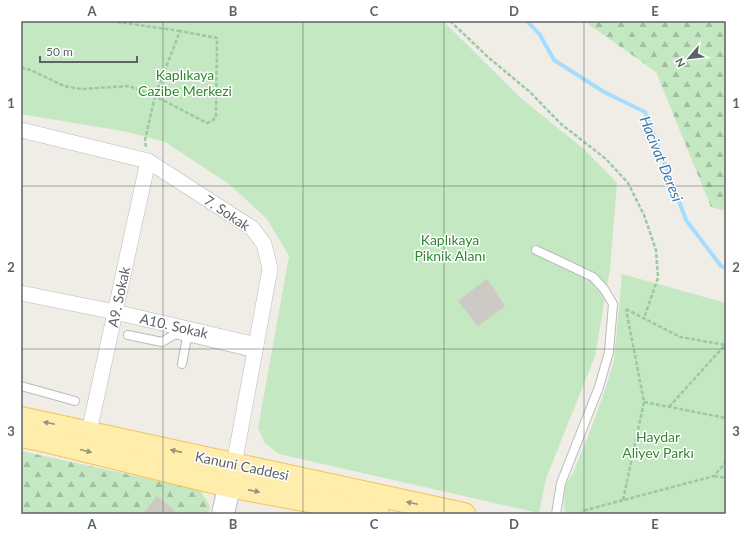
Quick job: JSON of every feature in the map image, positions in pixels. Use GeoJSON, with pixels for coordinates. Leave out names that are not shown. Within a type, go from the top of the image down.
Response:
{"type":"FeatureCollection","features":[{"type":"Feature","properties":{"kind":"main road","name":"Kanuni Caddesi"},"geometry":{"type":"LineString","coordinates":[[21,418],[464,514]]}},
{"type":"Feature","properties":{"kind":"main road","name":"Kanuni Caddesi"},"geometry":{"type":"LineString","coordinates":[[21,436],[229,486],[378,514]]}},
{"type":"Feature","properties":{"kind":"main road"},"geometry":{"type":"LineString","coordinates":[[223,514],[234,465]]}},
{"type":"Feature","properties":{"kind":"street","name":"7. Sokak"},"geometry":{"type":"LineString","coordinates":[[21,130],[148,161],[252,228],[264,244],[270,269],[234,465]]}},
{"type":"Feature","properties":{"kind":"street","name":"A9. Sokak"},"geometry":{"type":"LineString","coordinates":[[89,432],[148,161]]}},
{"type":"Feature","properties":{"kind":"street","name":"A10. Sokak"},"geometry":{"type":"LineString","coordinates":[[21,293],[115,312],[255,349]]}},
{"type":"Feature","properties":{"kind":"lane"},"geometry":{"type":"LineString","coordinates":[[536,250],[593,277],[604,289],[613,304],[609,352],[599,387],[561,483],[556,514]]}},
{"type":"Feature","properties":{"kind":"lane"},"geometry":{"type":"LineString","coordinates":[[128,335],[162,342],[175,334],[255,349]]}},
{"type":"Feature","properties":{"kind":"lane"},"geometry":{"type":"LineString","coordinates":[[182,364],[187,337]]}},
{"type":"Feature","properties":{"kind":"lane"},"geometry":{"type":"LineString","coordinates":[[21,386],[75,401]]}},
{"type":"Feature","properties":{"kind":"path"},"geometry":{"type":"LineString","coordinates":[[21,68],[31,70],[64,86],[81,89],[129,86],[155,96],[207,123],[216,117],[217,38],[112,21]]}},
{"type":"Feature","properties":{"kind":"path"},"geometry":{"type":"LineString","coordinates":[[450,21],[530,92],[561,124],[606,159],[628,184],[644,215],[656,250],[658,278],[644,318]]}},
{"type":"Feature","properties":{"kind":"path"},"geometry":{"type":"LineString","coordinates":[[148,161],[145,140],[155,96],[180,31]]}},
{"type":"Feature","properties":{"kind":"path"},"geometry":{"type":"LineString","coordinates":[[623,500],[644,402],[626,309],[680,337],[726,345]]}},
{"type":"Feature","properties":{"kind":"path"},"geometry":{"type":"LineString","coordinates":[[669,407],[726,345]]}},
{"type":"Feature","properties":{"kind":"path"},"geometry":{"type":"LineString","coordinates":[[644,402],[726,418]]}},
{"type":"Feature","properties":{"kind":"path"},"geometry":{"type":"LineString","coordinates":[[714,476],[726,462]]}},
{"type":"Feature","properties":{"kind":"path"},"geometry":{"type":"LineString","coordinates":[[579,514],[586,510],[714,476],[726,478]]}},
{"type":"Feature","properties":{"kind":"green space","name":"Kaplıkaya Piknik Alanı"},"geometry":{"type":"Polygon","coordinates":[[[21,21],[443,21],[522,99],[585,150],[617,183],[610,269],[595,356],[546,479],[539,513],[279,454],[265,443],[258,428],[289,256],[267,219],[229,184],[165,142],[128,132],[21,114],[21,21]]]}},
{"type":"Feature","properties":{"kind":"green space"},"geometry":{"type":"Polygon","coordinates":[[[584,21],[726,21],[726,211],[711,207],[656,72],[584,21]]]}},
{"type":"Feature","properties":{"kind":"green space","name":"Haydar Aliyev Parkı"},"geometry":{"type":"Polygon","coordinates":[[[622,274],[726,303],[726,514],[565,514],[565,486],[573,473],[587,439],[614,361],[622,274]]]}},
{"type":"Feature","properties":{"kind":"green space"},"geometry":{"type":"Polygon","coordinates":[[[21,451],[200,490],[210,506],[208,514],[21,514],[21,451]]]}},
{"type":"Feature","properties":{"kind":"building"},"geometry":{"type":"Polygon","coordinates":[[[487,279],[505,306],[478,326],[458,301],[487,279]]]}},
{"type":"Feature","properties":{"kind":"building"},"geometry":{"type":"Polygon","coordinates":[[[157,496],[178,514],[143,514],[157,496]]]}},
{"type":"Feature","properties":{"kind":"waterway","name":"Hacivat Deresi"},"geometry":{"type":"LineString","coordinates":[[527,21],[540,35],[554,60],[604,92],[645,112],[686,220],[721,266],[726,268]]}},
{"type":"Feature","properties":{"kind":"park label","name":"Kaplıkaya Cazibe Merkezi"},"geometry":{"type":"Point","coordinates":[185,84]}}]}
